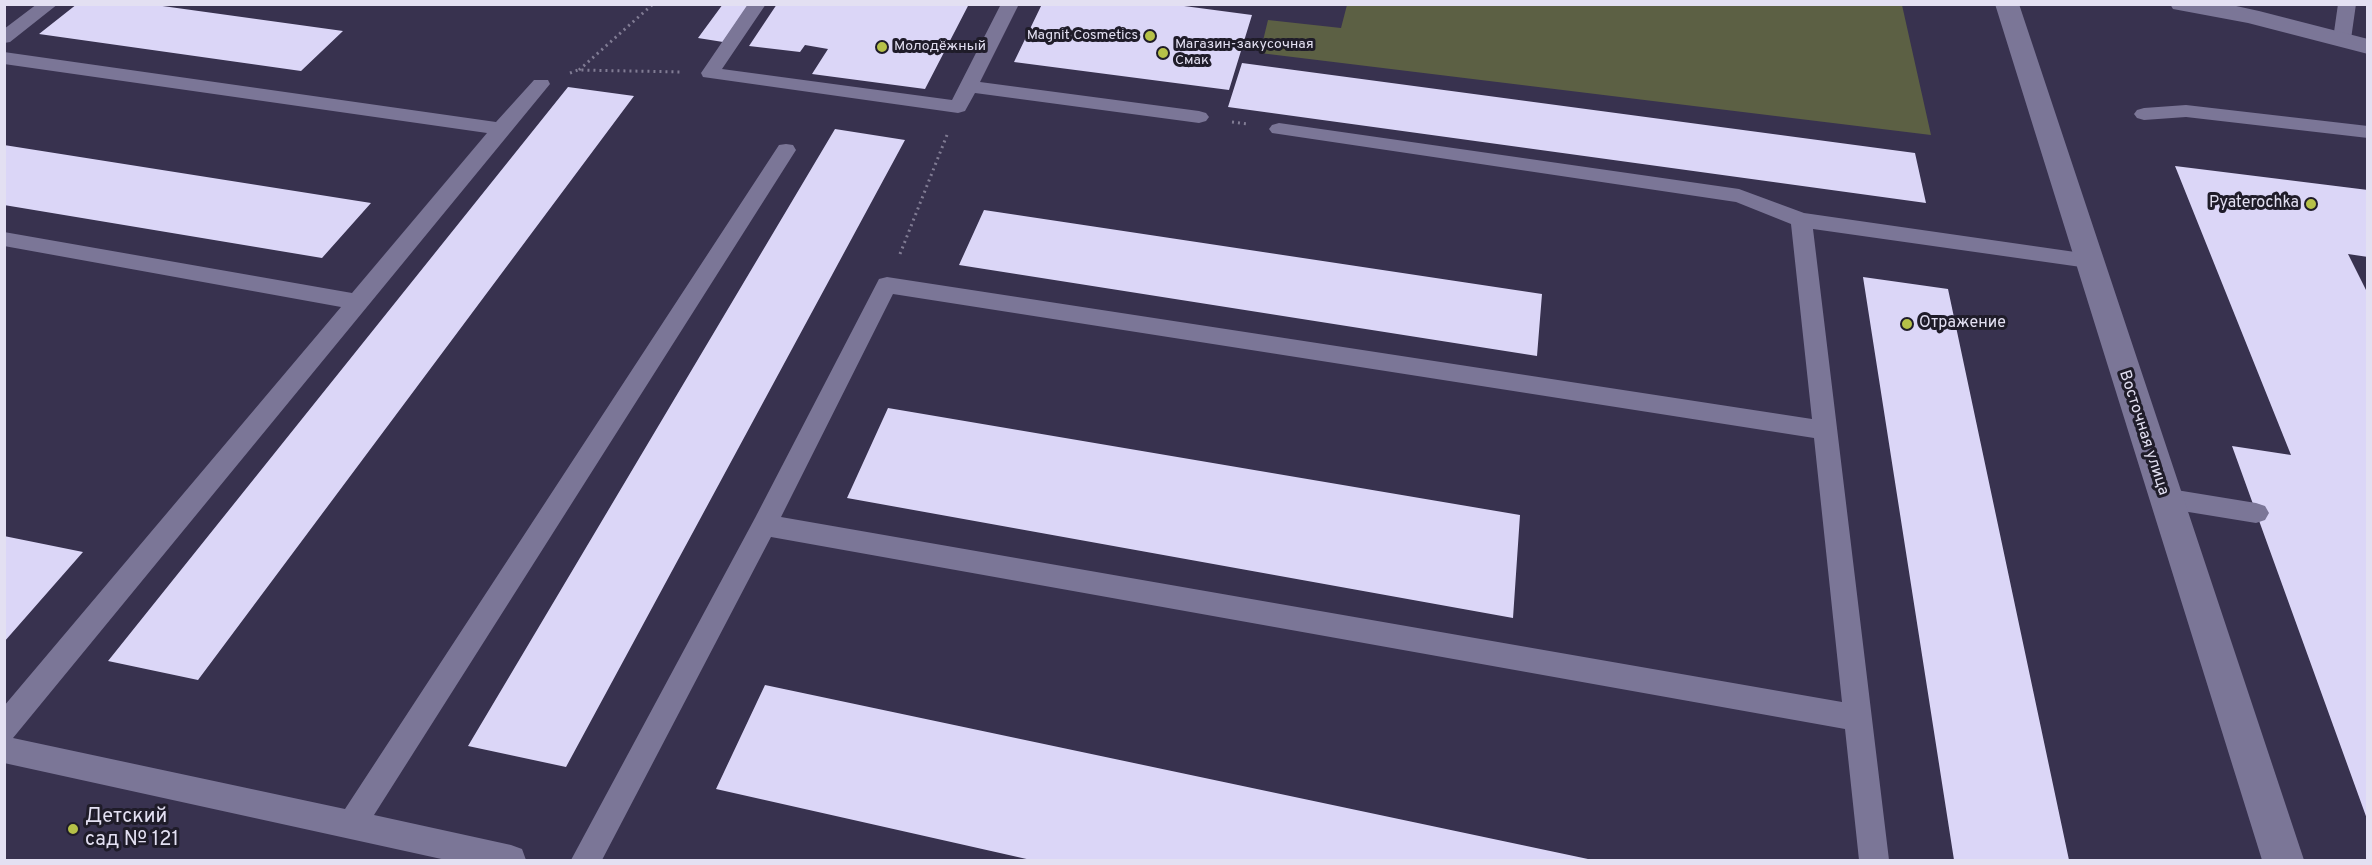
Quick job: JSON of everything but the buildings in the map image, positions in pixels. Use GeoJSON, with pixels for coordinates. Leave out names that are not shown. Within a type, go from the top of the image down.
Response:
{"type":"FeatureCollection","features":[{"type":"Feature","properties":{"kind":"main road","name":"Восточная улица"},"geometry":{"type":"LineString","coordinates":[[2007,4],[2164,498],[2283,861]]}},
{"type":"Feature","properties":{"kind":"main road"},"geometry":{"type":"LineString","coordinates":[[2182,4],[2250,16],[2367,47]]}},
{"type":"Feature","properties":{"kind":"lane"},"geometry":{"type":"LineString","coordinates":[[4,38],[49,4]]}},
{"type":"Feature","properties":{"kind":"lane"},"geometry":{"type":"LineString","coordinates":[[757,4],[710,73],[958,107],[1010,4]]}},
{"type":"Feature","properties":{"kind":"lane"},"geometry":{"type":"LineString","coordinates":[[2342,39],[2347,4]]}},
{"type":"Feature","properties":{"kind":"lane"},"geometry":{"type":"LineString","coordinates":[[2353,4],[2367,6]]}},
{"type":"Feature","properties":{"kind":"lane"},"geometry":{"type":"LineString","coordinates":[[4,58],[501,129]]}},
{"type":"Feature","properties":{"kind":"lane"},"geometry":{"type":"LineString","coordinates":[[4,728],[501,129],[541,84]]}},
{"type":"Feature","properties":{"kind":"lane"},"geometry":{"type":"LineString","coordinates":[[968,86],[1199,117]]}},
{"type":"Feature","properties":{"kind":"lane"},"geometry":{"type":"LineString","coordinates":[[2144,114],[2187,111],[2367,132]]}},
{"type":"Feature","properties":{"kind":"lane"},"geometry":{"type":"LineString","coordinates":[[1279,129],[1739,196],[1801,220],[2088,260]]}},
{"type":"Feature","properties":{"kind":"lane"},"geometry":{"type":"LineString","coordinates":[[352,825],[786,150]]}},
{"type":"Feature","properties":{"kind":"lane"},"geometry":{"type":"LineString","coordinates":[[1801,220],[1823,430],[1874,861]]}},
{"type":"Feature","properties":{"kind":"lane"},"geometry":{"type":"LineString","coordinates":[[4,239],[358,302]]}},
{"type":"Feature","properties":{"kind":"lane"},"geometry":{"type":"LineString","coordinates":[[586,861],[764,525],[887,285],[1823,430]]}},
{"type":"Feature","properties":{"kind":"lane"},"geometry":{"type":"LineString","coordinates":[[2164,498],[2256,513]]}},
{"type":"Feature","properties":{"kind":"lane"},"geometry":{"type":"LineString","coordinates":[[764,525],[1857,718]]}},
{"type":"Feature","properties":{"kind":"lane"},"geometry":{"type":"LineString","coordinates":[[4,748],[511,861]]}},
{"type":"Feature","properties":{"kind":"path"},"geometry":{"type":"LineString","coordinates":[[541,84],[578,70],[653,4]]}},
{"type":"Feature","properties":{"kind":"path"},"geometry":{"type":"LineString","coordinates":[[578,70],[710,73]]}},
{"type":"Feature","properties":{"kind":"path"},"geometry":{"type":"LineString","coordinates":[[887,285],[958,107]]}},
{"type":"Feature","properties":{"kind":"path"},"geometry":{"type":"LineString","coordinates":[[1199,117],[1279,129]]}},
{"type":"Feature","properties":{"kind":"green space"},"geometry":{"type":"Polygon","coordinates":[[[1347,5],[1902,5],[1931,135],[1260,53],[1268,20],[1341,28],[1347,5]]]}},
{"type":"Feature","properties":{"kind":"place","name":"Magnit Cosmetics"},"geometry":{"type":"Point","coordinates":[1150,36]}},
{"type":"Feature","properties":{"kind":"place","name":"Молодёжный"},"geometry":{"type":"Point","coordinates":[882,47]}},
{"type":"Feature","properties":{"kind":"place","name":"Магазин-закусочная Смак"},"geometry":{"type":"Point","coordinates":[1163,53]}},
{"type":"Feature","properties":{"kind":"place","name":"Pyaterochka"},"geometry":{"type":"Point","coordinates":[2311,204]}},
{"type":"Feature","properties":{"kind":"place","name":"Отражение"},"geometry":{"type":"Point","coordinates":[1907,324]}},
{"type":"Feature","properties":{"kind":"place","name":"Детский сад № 121"},"geometry":{"type":"Point","coordinates":[73,829]}}]}
